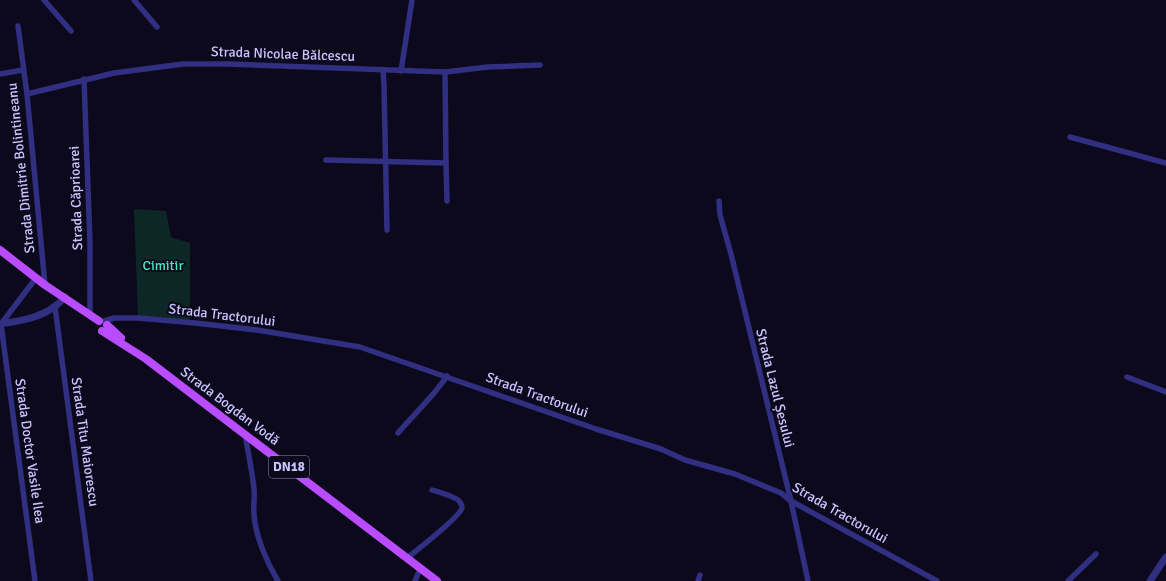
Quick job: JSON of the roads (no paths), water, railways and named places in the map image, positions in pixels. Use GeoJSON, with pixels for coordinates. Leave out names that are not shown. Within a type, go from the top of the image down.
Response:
{"type":"FeatureCollection","features":[{"type":"Feature","properties":{"kind":"main road","name":"Strada Bogdan Vodă"},"geometry":{"type":"LineString","coordinates":[[0,250],[45,285],[90,315],[140,355],[407,558],[431,579]]}},
{"type":"Feature","properties":{"kind":"street"},"geometry":{"type":"LineString","coordinates":[[134,0],[157,27]]}},
{"type":"Feature","properties":{"kind":"street"},"geometry":{"type":"LineString","coordinates":[[401,71],[412,0]]}},
{"type":"Feature","properties":{"kind":"street"},"geometry":{"type":"LineString","coordinates":[[47,1],[71,31]]}},
{"type":"Feature","properties":{"kind":"street","name":"Strada Dimitrie Bolintineanu"},"geometry":{"type":"LineString","coordinates":[[18,26],[27,94],[45,285]]}},
{"type":"Feature","properties":{"kind":"street","name":"Strada Nicolae Bălcescu"},"geometry":{"type":"LineString","coordinates":[[27,94],[84,79],[114,73],[183,64],[229,64],[445,72],[488,67],[540,65]]}},
{"type":"Feature","properties":{"kind":"street"},"geometry":{"type":"LineString","coordinates":[[0,74],[23,70]]}},
{"type":"Feature","properties":{"kind":"street"},"geometry":{"type":"LineString","coordinates":[[383,70],[387,230]]}},
{"type":"Feature","properties":{"kind":"street"},"geometry":{"type":"LineString","coordinates":[[445,72],[447,200]]}},
{"type":"Feature","properties":{"kind":"street","name":"Strada Căprioarei"},"geometry":{"type":"LineString","coordinates":[[84,79],[90,243],[90,315]]}},
{"type":"Feature","properties":{"kind":"street"},"geometry":{"type":"LineString","coordinates":[[1070,137],[1166,162]]}},
{"type":"Feature","properties":{"kind":"street"},"geometry":{"type":"LineString","coordinates":[[326,160],[446,163]]}},
{"type":"Feature","properties":{"kind":"street","name":"Strada Lazul Șesului"},"geometry":{"type":"LineString","coordinates":[[720,200],[720,214],[791,501],[808,581]]}},
{"type":"Feature","properties":{"kind":"street"},"geometry":{"type":"LineString","coordinates":[[0,324],[36,278]]}},
{"type":"Feature","properties":{"kind":"street"},"geometry":{"type":"LineString","coordinates":[[0,324],[26,319],[55,307],[65,298]]}},
{"type":"Feature","properties":{"kind":"street","name":"Strada Titu Maiorescu"},"geometry":{"type":"LineString","coordinates":[[55,307],[91,581]]}},
{"type":"Feature","properties":{"kind":"street","name":"Strada Tractorului"},"geometry":{"type":"LineString","coordinates":[[102,325],[114,318],[138,318],[257,330],[360,347],[596,429],[661,449],[685,460],[735,474],[781,493],[791,501],[937,581]]}},
{"type":"Feature","properties":{"kind":"street","name":"Strada Doctor Vasile Ilea"},"geometry":{"type":"LineString","coordinates":[[0,324],[35,581]]}},
{"type":"Feature","properties":{"kind":"street"},"geometry":{"type":"LineString","coordinates":[[398,433],[439,388],[447,376]]}},
{"type":"Feature","properties":{"kind":"street"},"geometry":{"type":"LineString","coordinates":[[1127,377],[1166,392]]}},
{"type":"Feature","properties":{"kind":"street"},"geometry":{"type":"LineString","coordinates":[[245,434],[253,482],[254,514],[257,530],[267,558],[278,581]]}},
{"type":"Feature","properties":{"kind":"street"},"geometry":{"type":"LineString","coordinates":[[407,558],[447,525],[462,507],[458,499],[432,490]]}},
{"type":"Feature","properties":{"kind":"street"},"geometry":{"type":"LineString","coordinates":[[1068,581],[1096,554]]}},
{"type":"Feature","properties":{"kind":"street"},"geometry":{"type":"LineString","coordinates":[[1150,581],[1166,558]]}},
{"type":"Feature","properties":{"kind":"street"},"geometry":{"type":"LineString","coordinates":[[415,581],[420,569]]}},
{"type":"Feature","properties":{"kind":"park label","name":"Cimitir"},"geometry":{"type":"Point","coordinates":[163,265]}}]}
